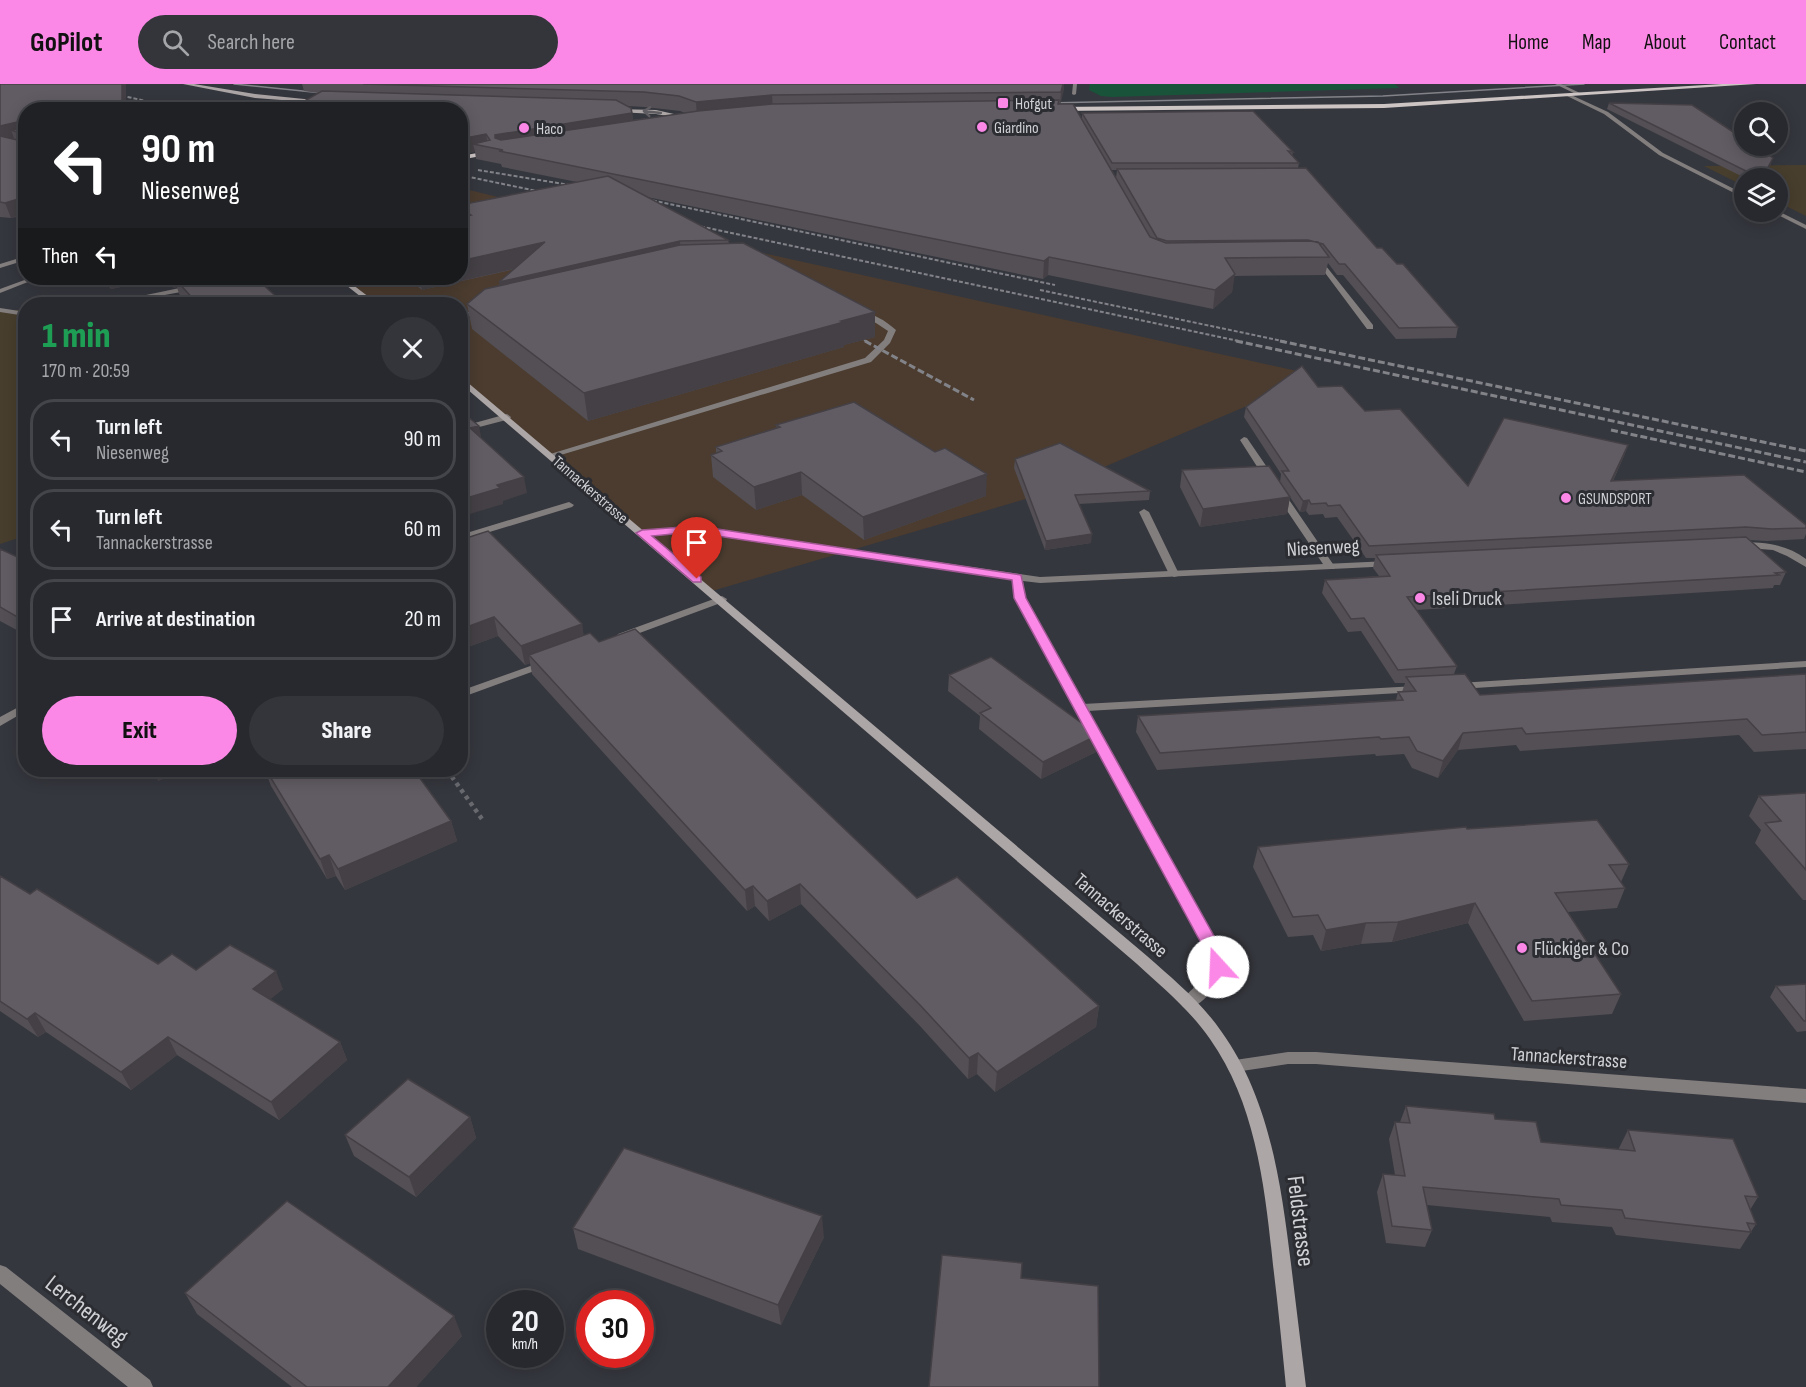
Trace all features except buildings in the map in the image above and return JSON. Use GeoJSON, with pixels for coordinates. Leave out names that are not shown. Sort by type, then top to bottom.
{"type":"FeatureCollection","features":[{"type":"Feature","properties":{"kind":"main road"},"geometry":{"type":"LineString","coordinates":[[1046,109],[1384,106],[1753,84]]}},
{"type":"Feature","properties":{"kind":"main road"},"geometry":{"type":"LineString","coordinates":[[679,124],[699,121]]}},
{"type":"Feature","properties":{"kind":"main road"},"geometry":{"type":"LineString","coordinates":[[468,157],[489,153]]}},
{"type":"Feature","properties":{"kind":"street"},"geometry":{"type":"LineString","coordinates":[[185,84],[255,96],[324,101]]}},
{"type":"Feature","properties":{"kind":"street"},"geometry":{"type":"LineString","coordinates":[[1074,94],[1075,84]]}},
{"type":"Feature","properties":{"kind":"street"},"geometry":{"type":"LineString","coordinates":[[1557,84],[1580,94]]}},
{"type":"Feature","properties":{"kind":"street"},"geometry":{"type":"LineString","coordinates":[[1569,95],[1606,113],[1661,154],[1734,191]]}},
{"type":"Feature","properties":{"kind":"street"},"geometry":{"type":"LineString","coordinates":[[1071,109],[1077,118]]}},
{"type":"Feature","properties":{"kind":"street"},"geometry":{"type":"LineString","coordinates":[[636,120],[613,111],[656,112],[699,121]]}},
{"type":"Feature","properties":{"kind":"street"},"geometry":{"type":"LineString","coordinates":[[1788,218],[1806,227]]}},
{"type":"Feature","properties":{"kind":"street"},"geometry":{"type":"LineString","coordinates":[[1306,254],[1318,257],[1370,327]]}},
{"type":"Feature","properties":{"kind":"street"},"geometry":{"type":"LineString","coordinates":[[0,266],[18,260]]}},
{"type":"Feature","properties":{"kind":"street"},"geometry":{"type":"LineString","coordinates":[[0,291],[18,284]]}},
{"type":"Feature","properties":{"kind":"street"},"geometry":{"type":"LineString","coordinates":[[349,285],[365,297]]}},
{"type":"Feature","properties":{"kind":"street"},"geometry":{"type":"LineString","coordinates":[[144,297],[201,286]]}},
{"type":"Feature","properties":{"kind":"street"},"geometry":{"type":"LineString","coordinates":[[468,314],[495,308]]}},
{"type":"Feature","properties":{"kind":"street"},"geometry":{"type":"LineString","coordinates":[[0,310],[18,313]]}},
{"type":"Feature","properties":{"kind":"street"},"geometry":{"type":"LineString","coordinates":[[551,455],[868,360],[887,341],[892,330],[879,321],[851,311]]}},
{"type":"Feature","properties":{"kind":"street","name":"Tannackerstrasse"},"geometry":{"type":"LineString","coordinates":[[468,385],[722,599],[1142,960],[1188,1003],[1215,1035],[1235,1066],[1288,1058],[1316,1058],[1806,1096]]}},
{"type":"Feature","properties":{"kind":"street"},"geometry":{"type":"LineString","coordinates":[[468,428],[507,417]]}},
{"type":"Feature","properties":{"kind":"street"},"geometry":{"type":"LineString","coordinates":[[1244,440],[1330,567]]}},
{"type":"Feature","properties":{"kind":"street"},"geometry":{"type":"LineString","coordinates":[[468,536],[569,505]]}},
{"type":"Feature","properties":{"kind":"street"},"geometry":{"type":"LineString","coordinates":[[1144,512],[1174,574]]}},
{"type":"Feature","properties":{"kind":"street","name":"Niesenweg"},"geometry":{"type":"LineString","coordinates":[[642,533],[683,530],[711,532],[1017,577],[1067,580],[1400,563]]}},
{"type":"Feature","properties":{"kind":"street"},"geometry":{"type":"LineString","coordinates":[[1729,545],[1760,545],[1778,548],[1806,564]]}},
{"type":"Feature","properties":{"kind":"street"},"geometry":{"type":"LineString","coordinates":[[1017,577],[1020,598],[1215,954],[1218,967],[1212,982],[1188,1003]]}},
{"type":"Feature","properties":{"kind":"street"},"geometry":{"type":"LineString","coordinates":[[613,639],[722,599]]}},
{"type":"Feature","properties":{"kind":"street"},"geometry":{"type":"LineString","coordinates":[[468,692],[558,659]]}},
{"type":"Feature","properties":{"kind":"street"},"geometry":{"type":"LineString","coordinates":[[1450,686],[1806,664]]}},
{"type":"Feature","properties":{"kind":"street"},"geometry":{"type":"LineString","coordinates":[[1079,708],[1426,688]]}},
{"type":"Feature","properties":{"kind":"street"},"geometry":{"type":"LineString","coordinates":[[0,722],[18,711]]}},
{"type":"Feature","properties":{"kind":"street","name":"Feldstrasse"},"geometry":{"type":"LineString","coordinates":[[1235,1066],[1261,1130],[1272,1180],[1296,1387]]}},
{"type":"Feature","properties":{"kind":"street","name":"Lerchenweg"},"geometry":{"type":"LineString","coordinates":[[0,1273],[143,1387]]}},
{"type":"Feature","properties":{"kind":"path"},"geometry":{"type":"LineString","coordinates":[[452,777],[482,819]]}},
{"type":"Feature","properties":{"kind":"shaded area"},"geometry":{"type":"Polygon","coordinates":[[[1806,165],[1806,216],[1788,207],[1788,168],[1734,168],[1734,181],[1704,166],[1806,165]]]}},
{"type":"Feature","properties":{"kind":"shaded area"},"geometry":{"type":"Polygon","coordinates":[[[468,190],[604,223],[731,246],[1297,371],[1303,382],[1036,496],[712,591],[468,384],[468,297],[365,297],[351,285],[468,285],[468,190]]]}},
{"type":"Feature","properties":{"kind":"shaded area"},"geometry":{"type":"Polygon","coordinates":[[[0,310],[18,310],[18,538],[0,544],[0,310]]]}},
{"type":"Feature","properties":{"kind":"green space"},"geometry":{"type":"Polygon","coordinates":[[[1090,84],[1395,84],[1399,88],[1112,97],[1101,96],[1089,90],[1090,84]]]}},
{"type":"Feature","properties":{"kind":"tram line"},"geometry":{"type":"LineString","coordinates":[[234,84],[332,94]]}},
{"type":"Feature","properties":{"kind":"tram line"},"geometry":{"type":"LineString","coordinates":[[1046,103],[1383,96],[1584,84]]}},
{"type":"Feature","properties":{"kind":"railway"},"geometry":{"type":"LineString","coordinates":[[110,93],[150,102]]}},
{"type":"Feature","properties":{"kind":"railway"},"geometry":{"type":"LineString","coordinates":[[478,170],[582,187]]}},
{"type":"Feature","properties":{"kind":"railway"},"geometry":{"type":"LineString","coordinates":[[468,177],[551,194]]}},
{"type":"Feature","properties":{"kind":"railway"},"geometry":{"type":"LineString","coordinates":[[641,198],[1055,285]]}},
{"type":"Feature","properties":{"kind":"railway"},"geometry":{"type":"LineString","coordinates":[[689,224],[1243,342]]}},
{"type":"Feature","properties":{"kind":"railway"},"geometry":{"type":"LineString","coordinates":[[1040,290],[1287,342]]}},
{"type":"Feature","properties":{"kind":"railway"},"geometry":{"type":"LineString","coordinates":[[864,340],[868,342]]}},
{"type":"Feature","properties":{"kind":"railway"},"geometry":{"type":"LineString","coordinates":[[865,341],[974,400]]}},
{"type":"Feature","properties":{"kind":"railway"},"geometry":{"type":"LineString","coordinates":[[1236,341],[1806,462]]}},
{"type":"Feature","properties":{"kind":"railway"},"geometry":{"type":"LineString","coordinates":[[1280,341],[1806,451]]}},
{"type":"Feature","properties":{"kind":"railway"},"geometry":{"type":"LineString","coordinates":[[1611,430],[1806,472]]}},
{"type":"Feature","properties":{"kind":"place","name":"Hofgut"},"geometry":{"type":"Point","coordinates":[1003,103]}},
{"type":"Feature","properties":{"kind":"place","name":"Giardino"},"geometry":{"type":"Point","coordinates":[982,127]}},
{"type":"Feature","properties":{"kind":"place","name":"Haco"},"geometry":{"type":"Point","coordinates":[524,128]}},
{"type":"Feature","properties":{"kind":"place","name":"GSUNDSPORT"},"geometry":{"type":"Point","coordinates":[1566,498]}},
{"type":"Feature","properties":{"kind":"place","name":"Iseli Druck"},"geometry":{"type":"Point","coordinates":[1420,598]}},
{"type":"Feature","properties":{"kind":"place","name":"Flückiger & Co"},"geometry":{"type":"Point","coordinates":[1522,948]}},
{"type":"Feature","properties":{"kind":"route"},"geometry":{"type":"LineString","coordinates":[[697,579],[642,533],[698,530],[1017,577],[1020,598],[1215,954],[1218,967]]}}]}
